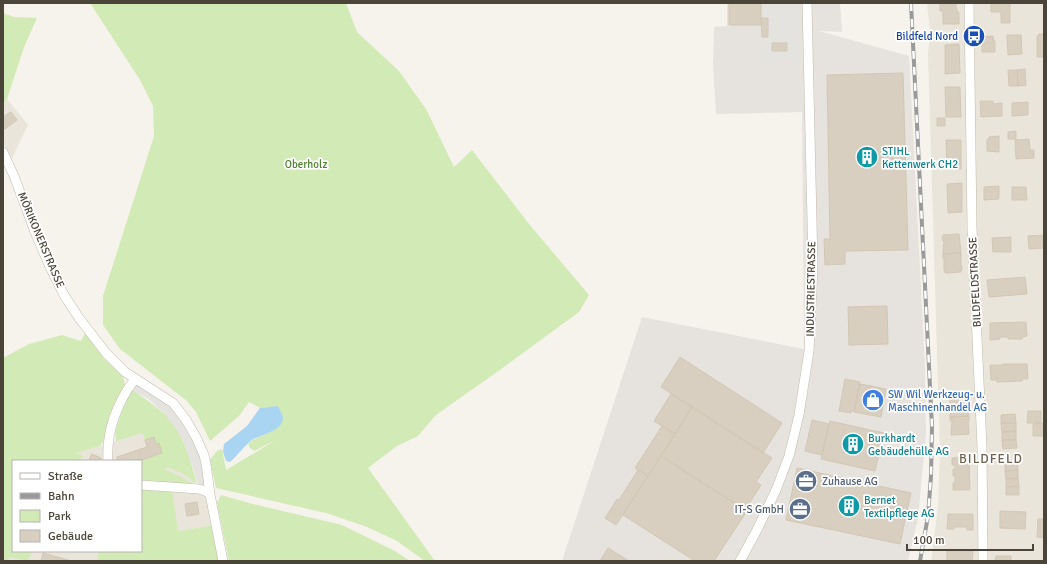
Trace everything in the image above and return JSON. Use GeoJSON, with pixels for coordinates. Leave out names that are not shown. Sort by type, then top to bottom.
{"type":"FeatureCollection","features":[{"type":"Feature","properties":{"kind":"street","name":"INDUSTRIESTRASSE"},"geometry":{"type":"LineString","coordinates":[[740,561],[776,490],[789,456],[799,415],[809,351],[813,265],[807,3]]}},
{"type":"Feature","properties":{"kind":"street","name":"BILDFELDSTRASSE"},"geometry":{"type":"LineString","coordinates":[[969,3],[972,228],[982,447],[983,561]]}},
{"type":"Feature","properties":{"kind":"street","name":"MÖRIKONERSTRASSE"},"geometry":{"type":"LineString","coordinates":[[3,152],[50,267],[64,295],[79,318],[97,343],[125,372],[173,403],[186,420],[196,437],[204,455],[206,464],[210,494],[223,561]]}},
{"type":"Feature","properties":{"kind":"street"},"geometry":{"type":"LineString","coordinates":[[108,460],[111,430],[118,407],[128,388],[135,379]]}},
{"type":"Feature","properties":{"kind":"street"},"geometry":{"type":"LineString","coordinates":[[142,485],[199,489],[210,494]]}},
{"type":"Feature","properties":{"kind":"shaded area"},"geometry":{"type":"Polygon","coordinates":[[[727,3],[840,3],[842,32],[819,31],[909,56],[925,367],[926,433],[918,519],[908,561],[562,561],[642,317],[804,349],[802,112],[716,114],[713,65],[714,27],[727,26],[727,3]]]}},
{"type":"Feature","properties":{"kind":"shaded area"},"geometry":{"type":"Polygon","coordinates":[[[762,3],[800,3],[800,65],[762,66],[762,37],[768,37],[768,18],[761,18],[762,3]]]}},
{"type":"Feature","properties":{"kind":"shaded area"},"geometry":{"type":"Polygon","coordinates":[[[927,3],[1044,3],[1044,561],[931,561],[938,506],[940,453],[928,54],[930,33],[927,3]]]}},
{"type":"Feature","properties":{"kind":"shaded area"},"geometry":{"type":"Polygon","coordinates":[[[7,99],[28,125],[12,158],[3,143],[3,105],[7,99]]]}},
{"type":"Feature","properties":{"kind":"shaded area"},"geometry":{"type":"Polygon","coordinates":[[[135,379],[173,403],[196,437],[210,494],[199,489],[183,440],[174,426],[163,412],[147,398],[128,388],[135,379]]]}},
{"type":"Feature","properties":{"kind":"shaded area"},"geometry":{"type":"Polygon","coordinates":[[[163,425],[193,482],[208,500],[214,525],[178,531],[142,490],[142,460],[69,460],[75,453],[163,425]]]}},
{"type":"Feature","properties":{"kind":"shaded area"},"geometry":{"type":"Polygon","coordinates":[[[12,552],[103,552],[101,561],[3,561],[12,552]]]}},
{"type":"Feature","properties":{"kind":"green space","name":"Oberholz"},"geometry":{"type":"Polygon","coordinates":[[[90,3],[346,3],[357,32],[399,71],[426,109],[454,167],[472,150],[529,224],[589,295],[579,312],[436,415],[418,436],[397,446],[368,468],[435,561],[426,561],[422,559],[397,541],[367,527],[326,513],[216,488],[210,460],[217,451],[222,449],[226,470],[276,440],[254,451],[248,444],[274,430],[278,406],[260,408],[249,402],[239,416],[210,441],[196,412],[187,401],[120,349],[103,325],[103,296],[154,136],[153,106],[140,80],[90,3]]]}},
{"type":"Feature","properties":{"kind":"green space"},"geometry":{"type":"Polygon","coordinates":[[[3,13],[14,17],[37,18],[24,47],[7,99],[3,105],[3,13]]]}},
{"type":"Feature","properties":{"kind":"green space"},"geometry":{"type":"Polygon","coordinates":[[[85,333],[105,360],[123,376],[125,385],[107,437],[100,446],[76,453],[84,456],[78,460],[12,460],[12,552],[32,552],[28,561],[9,557],[8,561],[3,561],[3,358],[29,344],[62,335],[81,341],[85,333]]]}},
{"type":"Feature","properties":{"kind":"green space"},"geometry":{"type":"Polygon","coordinates":[[[133,390],[166,415],[172,422],[186,447],[197,483],[193,482],[191,479],[178,471],[167,467],[165,470],[196,486],[142,483],[142,460],[162,453],[159,444],[156,444],[154,437],[145,440],[143,434],[141,433],[116,441],[115,431],[127,397],[133,390]]]}},
{"type":"Feature","properties":{"kind":"green space"},"geometry":{"type":"Polygon","coordinates":[[[142,489],[172,490],[178,531],[214,525],[220,561],[97,561],[99,552],[142,552],[142,489]]]}},
{"type":"Feature","properties":{"kind":"green space"},"geometry":{"type":"Polygon","coordinates":[[[221,495],[342,525],[395,551],[410,561],[229,561],[217,503],[221,495]]]}},
{"type":"Feature","properties":{"kind":"water"},"geometry":{"type":"Polygon","coordinates":[[[278,406],[283,419],[278,428],[252,440],[230,462],[226,461],[223,452],[224,444],[247,426],[260,408],[278,406]]]}},
{"type":"Feature","properties":{"kind":"building"},"geometry":{"type":"Polygon","coordinates":[[[729,3],[761,3],[761,25],[729,25],[729,3]]]}},
{"type":"Feature","properties":{"kind":"building"},"geometry":{"type":"Polygon","coordinates":[[[940,3],[956,3],[957,12],[959,12],[959,24],[943,24],[943,11],[940,11],[940,3]]]}},
{"type":"Feature","properties":{"kind":"building"},"geometry":{"type":"Polygon","coordinates":[[[991,3],[1010,3],[1010,23],[1001,23],[1001,12],[991,12],[991,3]]]}},
{"type":"Feature","properties":{"kind":"building"},"geometry":{"type":"Polygon","coordinates":[[[761,18],[768,18],[768,37],[762,37],[761,18]]]}},
{"type":"Feature","properties":{"kind":"building"},"geometry":{"type":"Polygon","coordinates":[[[1039,34],[1044,34],[1044,57],[1037,57],[1037,37],[1039,34]]]}},
{"type":"Feature","properties":{"kind":"building"},"geometry":{"type":"Polygon","coordinates":[[[1007,35],[1021,35],[1022,54],[1008,55],[1007,35]]]}},
{"type":"Feature","properties":{"kind":"building"},"geometry":{"type":"Polygon","coordinates":[[[993,36],[995,41],[995,52],[982,52],[982,37],[993,36]]]}},
{"type":"Feature","properties":{"kind":"building"},"geometry":{"type":"Polygon","coordinates":[[[772,43],[787,43],[787,51],[772,51],[772,43]]]}},
{"type":"Feature","properties":{"kind":"building"},"geometry":{"type":"Polygon","coordinates":[[[959,44],[960,73],[945,74],[945,45],[959,44]]]}},
{"type":"Feature","properties":{"kind":"building"},"geometry":{"type":"Polygon","coordinates":[[[1025,69],[1026,85],[1018,86],[1017,70],[1025,69]]]}},
{"type":"Feature","properties":{"kind":"building"},"geometry":{"type":"Polygon","coordinates":[[[1008,70],[1017,70],[1018,86],[1009,86],[1008,70]]]}},
{"type":"Feature","properties":{"kind":"building","name":"STIHL Kettenwerk CH2"},"geometry":{"type":"Polygon","coordinates":[[[903,73],[908,250],[845,251],[845,264],[825,265],[824,239],[830,239],[827,75],[903,73]]]}},
{"type":"Feature","properties":{"kind":"building"},"geometry":{"type":"Polygon","coordinates":[[[945,87],[960,87],[961,117],[946,117],[945,87]]]}},
{"type":"Feature","properties":{"kind":"building"},"geometry":{"type":"Polygon","coordinates":[[[980,101],[993,101],[993,104],[1002,103],[1002,116],[981,117],[980,101]]]}},
{"type":"Feature","properties":{"kind":"building"},"geometry":{"type":"Polygon","coordinates":[[[1028,102],[1028,115],[1012,116],[1012,103],[1028,102]]]}},
{"type":"Feature","properties":{"kind":"building"},"geometry":{"type":"Polygon","coordinates":[[[11,112],[17,120],[5,129],[3,126],[3,117],[11,112]]]}},
{"type":"Feature","properties":{"kind":"building"},"geometry":{"type":"Polygon","coordinates":[[[937,118],[945,118],[945,126],[937,126],[937,118]]]}},
{"type":"Feature","properties":{"kind":"building"},"geometry":{"type":"Polygon","coordinates":[[[1016,131],[1016,139],[1008,139],[1008,132],[1016,131]]]}},
{"type":"Feature","properties":{"kind":"building"},"geometry":{"type":"Polygon","coordinates":[[[999,136],[999,152],[987,151],[987,139],[989,139],[989,137],[999,136]]]}},
{"type":"Feature","properties":{"kind":"building"},"geometry":{"type":"Polygon","coordinates":[[[1029,139],[1030,150],[1034,150],[1034,158],[1016,159],[1015,140],[1029,139]]]}},
{"type":"Feature","properties":{"kind":"building"},"geometry":{"type":"Polygon","coordinates":[[[946,140],[961,140],[961,169],[947,169],[946,140]]]}},
{"type":"Feature","properties":{"kind":"building"},"geometry":{"type":"Polygon","coordinates":[[[962,183],[962,212],[948,213],[947,184],[962,183]]]}},
{"type":"Feature","properties":{"kind":"building"},"geometry":{"type":"Polygon","coordinates":[[[999,186],[999,199],[984,200],[984,187],[999,186]]]}},
{"type":"Feature","properties":{"kind":"building"},"geometry":{"type":"Polygon","coordinates":[[[1012,187],[1026,187],[1027,200],[1012,200],[1012,187]]]}},
{"type":"Feature","properties":{"kind":"building"},"geometry":{"type":"Polygon","coordinates":[[[959,234],[961,253],[943,254],[943,235],[959,234]]]}},
{"type":"Feature","properties":{"kind":"building"},"geometry":{"type":"Polygon","coordinates":[[[1044,235],[1044,248],[1029,249],[1028,236],[1044,235]]]}},
{"type":"Feature","properties":{"kind":"building"},"geometry":{"type":"Polygon","coordinates":[[[1011,237],[1011,252],[993,252],[992,238],[1011,237]]]}},
{"type":"Feature","properties":{"kind":"building"},"geometry":{"type":"Polygon","coordinates":[[[961,253],[961,272],[945,273],[943,254],[961,253]]]}},
{"type":"Feature","properties":{"kind":"building"},"geometry":{"type":"Polygon","coordinates":[[[1025,277],[1027,294],[989,297],[987,280],[1025,277]]]}},
{"type":"Feature","properties":{"kind":"building"},"geometry":{"type":"Polygon","coordinates":[[[887,306],[888,344],[849,345],[848,307],[887,306]]]}},
{"type":"Feature","properties":{"kind":"building"},"geometry":{"type":"Polygon","coordinates":[[[1026,322],[1027,336],[1022,337],[1022,339],[1008,339],[1008,337],[1000,337],[1000,339],[990,340],[990,323],[1026,322]]]}},
{"type":"Feature","properties":{"kind":"building"},"geometry":{"type":"Polygon","coordinates":[[[680,357],[782,423],[763,453],[661,387],[680,357]]]}},
{"type":"Feature","properties":{"kind":"building"},"geometry":{"type":"Polygon","coordinates":[[[1027,364],[1028,379],[1022,379],[1022,381],[997,382],[997,380],[991,380],[990,365],[1027,364]]]}},
{"type":"Feature","properties":{"kind":"building"},"geometry":{"type":"Polygon","coordinates":[[[845,379],[860,382],[854,411],[851,411],[851,413],[839,411],[845,379]]]}},
{"type":"Feature","properties":{"kind":"building"},"geometry":{"type":"Polygon","coordinates":[[[860,384],[886,389],[881,417],[854,412],[860,384]]]}},
{"type":"Feature","properties":{"kind":"building"},"geometry":{"type":"Polygon","coordinates":[[[671,394],[692,407],[675,434],[654,421],[671,394]]]}},
{"type":"Feature","properties":{"kind":"building"},"geometry":{"type":"Polygon","coordinates":[[[967,397],[967,411],[969,416],[950,417],[950,399],[967,397]]]}},
{"type":"Feature","properties":{"kind":"building"},"geometry":{"type":"Polygon","coordinates":[[[692,407],[772,458],[756,482],[761,485],[745,510],[661,456],[692,407]]]}},
{"type":"Feature","properties":{"kind":"building"},"geometry":{"type":"Polygon","coordinates":[[[1028,411],[1041,411],[1041,423],[1027,423],[1028,411]]]}},
{"type":"Feature","properties":{"kind":"building"},"geometry":{"type":"Polygon","coordinates":[[[1015,414],[1016,423],[1001,423],[1001,415],[1015,414]]]}},
{"type":"Feature","properties":{"kind":"building"},"geometry":{"type":"Polygon","coordinates":[[[969,416],[969,434],[951,435],[952,421],[950,421],[950,417],[969,416]]]}},
{"type":"Feature","properties":{"kind":"building"},"geometry":{"type":"Polygon","coordinates":[[[812,420],[829,424],[822,455],[805,451],[812,420]]]}},
{"type":"Feature","properties":{"kind":"building","name":"Burkhardt Gebäudehülle AG"},"geometry":{"type":"Polygon","coordinates":[[[830,421],[884,433],[875,471],[821,459],[830,421]]]}},
{"type":"Feature","properties":{"kind":"building"},"geometry":{"type":"Polygon","coordinates":[[[1001,423],[1016,423],[1016,431],[1002,432],[1001,423]]]}},
{"type":"Feature","properties":{"kind":"building"},"geometry":{"type":"Polygon","coordinates":[[[1044,423],[1044,436],[1033,436],[1033,424],[1044,423]]]}},
{"type":"Feature","properties":{"kind":"building"},"geometry":{"type":"Polygon","coordinates":[[[662,426],[675,434],[648,476],[635,468],[662,426]]]}},
{"type":"Feature","properties":{"kind":"building"},"geometry":{"type":"Polygon","coordinates":[[[1016,431],[1016,440],[1002,440],[1002,432],[1016,431]]]}},
{"type":"Feature","properties":{"kind":"building"},"geometry":{"type":"Polygon","coordinates":[[[154,437],[156,444],[159,443],[162,453],[142,460],[118,460],[117,457],[147,447],[145,440],[154,437]]]}},
{"type":"Feature","properties":{"kind":"building"},"geometry":{"type":"Polygon","coordinates":[[[1002,440],[1016,440],[1017,448],[1003,449],[1002,440]]]}},
{"type":"Feature","properties":{"kind":"building"},"geometry":{"type":"Polygon","coordinates":[[[92,454],[101,458],[100,460],[89,459],[92,454]]]}},
{"type":"Feature","properties":{"kind":"building"},"geometry":{"type":"Polygon","coordinates":[[[661,456],[747,511],[714,561],[695,561],[623,515],[661,456]]]}},
{"type":"Feature","properties":{"kind":"building"},"geometry":{"type":"Polygon","coordinates":[[[969,457],[970,490],[953,490],[955,476],[953,476],[953,469],[955,469],[955,465],[952,465],[952,458],[969,457]]]}},
{"type":"Feature","properties":{"kind":"building"},"geometry":{"type":"Polygon","coordinates":[[[1017,462],[1018,470],[1005,471],[1005,463],[1017,462]]]}},
{"type":"Feature","properties":{"kind":"building","name":"Bernet Textilpflege AG"},"geometry":{"type":"Polygon","coordinates":[[[797,468],[911,493],[900,544],[786,520],[797,468]]]}},
{"type":"Feature","properties":{"kind":"building"},"geometry":{"type":"Polygon","coordinates":[[[638,470],[648,476],[616,525],[605,518],[617,499],[619,500],[638,470]]]}},
{"type":"Feature","properties":{"kind":"building"},"geometry":{"type":"Polygon","coordinates":[[[1018,470],[1018,478],[1006,479],[1005,471],[1018,470]]]}},
{"type":"Feature","properties":{"kind":"building"},"geometry":{"type":"Polygon","coordinates":[[[1018,478],[1019,486],[1006,487],[1006,479],[1018,478]]]}},
{"type":"Feature","properties":{"kind":"building"},"geometry":{"type":"Polygon","coordinates":[[[1019,486],[1019,495],[1006,495],[1006,487],[1019,486]]]}},
{"type":"Feature","properties":{"kind":"building"},"geometry":{"type":"Polygon","coordinates":[[[197,502],[199,514],[187,516],[185,504],[197,502]]]}},
{"type":"Feature","properties":{"kind":"building"},"geometry":{"type":"Polygon","coordinates":[[[1000,511],[1026,512],[1025,529],[1000,528],[1000,511]]]}},
{"type":"Feature","properties":{"kind":"building"},"geometry":{"type":"Polygon","coordinates":[[[948,514],[973,514],[973,530],[967,530],[967,527],[954,527],[954,529],[947,529],[948,514]]]}},
{"type":"Feature","properties":{"kind":"building"},"geometry":{"type":"Polygon","coordinates":[[[1038,519],[1044,519],[1044,538],[1037,537],[1038,519]]]}},
{"type":"Feature","properties":{"kind":"building"},"geometry":{"type":"Polygon","coordinates":[[[608,548],[629,561],[600,561],[608,548]]]}},
{"type":"Feature","properties":{"kind":"building"},"geometry":{"type":"Polygon","coordinates":[[[947,551],[973,551],[972,561],[947,561],[947,551]]]}},
{"type":"Feature","properties":{"kind":"building"},"geometry":{"type":"Polygon","coordinates":[[[43,553],[72,561],[41,561],[43,553]]]}},
{"type":"Feature","properties":{"kind":"building"},"geometry":{"type":"Polygon","coordinates":[[[996,556],[1011,556],[1011,561],[995,561],[996,556]]]}},
{"type":"Feature","properties":{"kind":"railway"},"geometry":{"type":"LineString","coordinates":[[911,3],[932,427],[931,476],[928,516],[920,561]]}},
{"type":"Feature","properties":{"kind":"place","name":"Bildfeld Nord"},"geometry":{"type":"Point","coordinates":[974,36]}},
{"type":"Feature","properties":{"kind":"place","name":"STIHL Kettenwerk CH2"},"geometry":{"type":"Point","coordinates":[867,157]}},
{"type":"Feature","properties":{"kind":"place","name":"SW Wil Werkzeug- u. Maschinenhandel AG"},"geometry":{"type":"Point","coordinates":[873,400]}},
{"type":"Feature","properties":{"kind":"place","name":"Burkhardt Gebäudehülle AG"},"geometry":{"type":"Point","coordinates":[853,444]}},
{"type":"Feature","properties":{"kind":"place","name":"Zuhause AG"},"geometry":{"type":"Point","coordinates":[806,481]}},
{"type":"Feature","properties":{"kind":"place","name":"Bernet Textilpflege AG"},"geometry":{"type":"Point","coordinates":[849,506]}},
{"type":"Feature","properties":{"kind":"place","name":"IT-S GmbH"},"geometry":{"type":"Point","coordinates":[800,509]}},
{"type":"Feature","properties":{"kind":"district","name":"BILDFELD"},"geometry":{"type":"Point","coordinates":[991,459]}}]}
